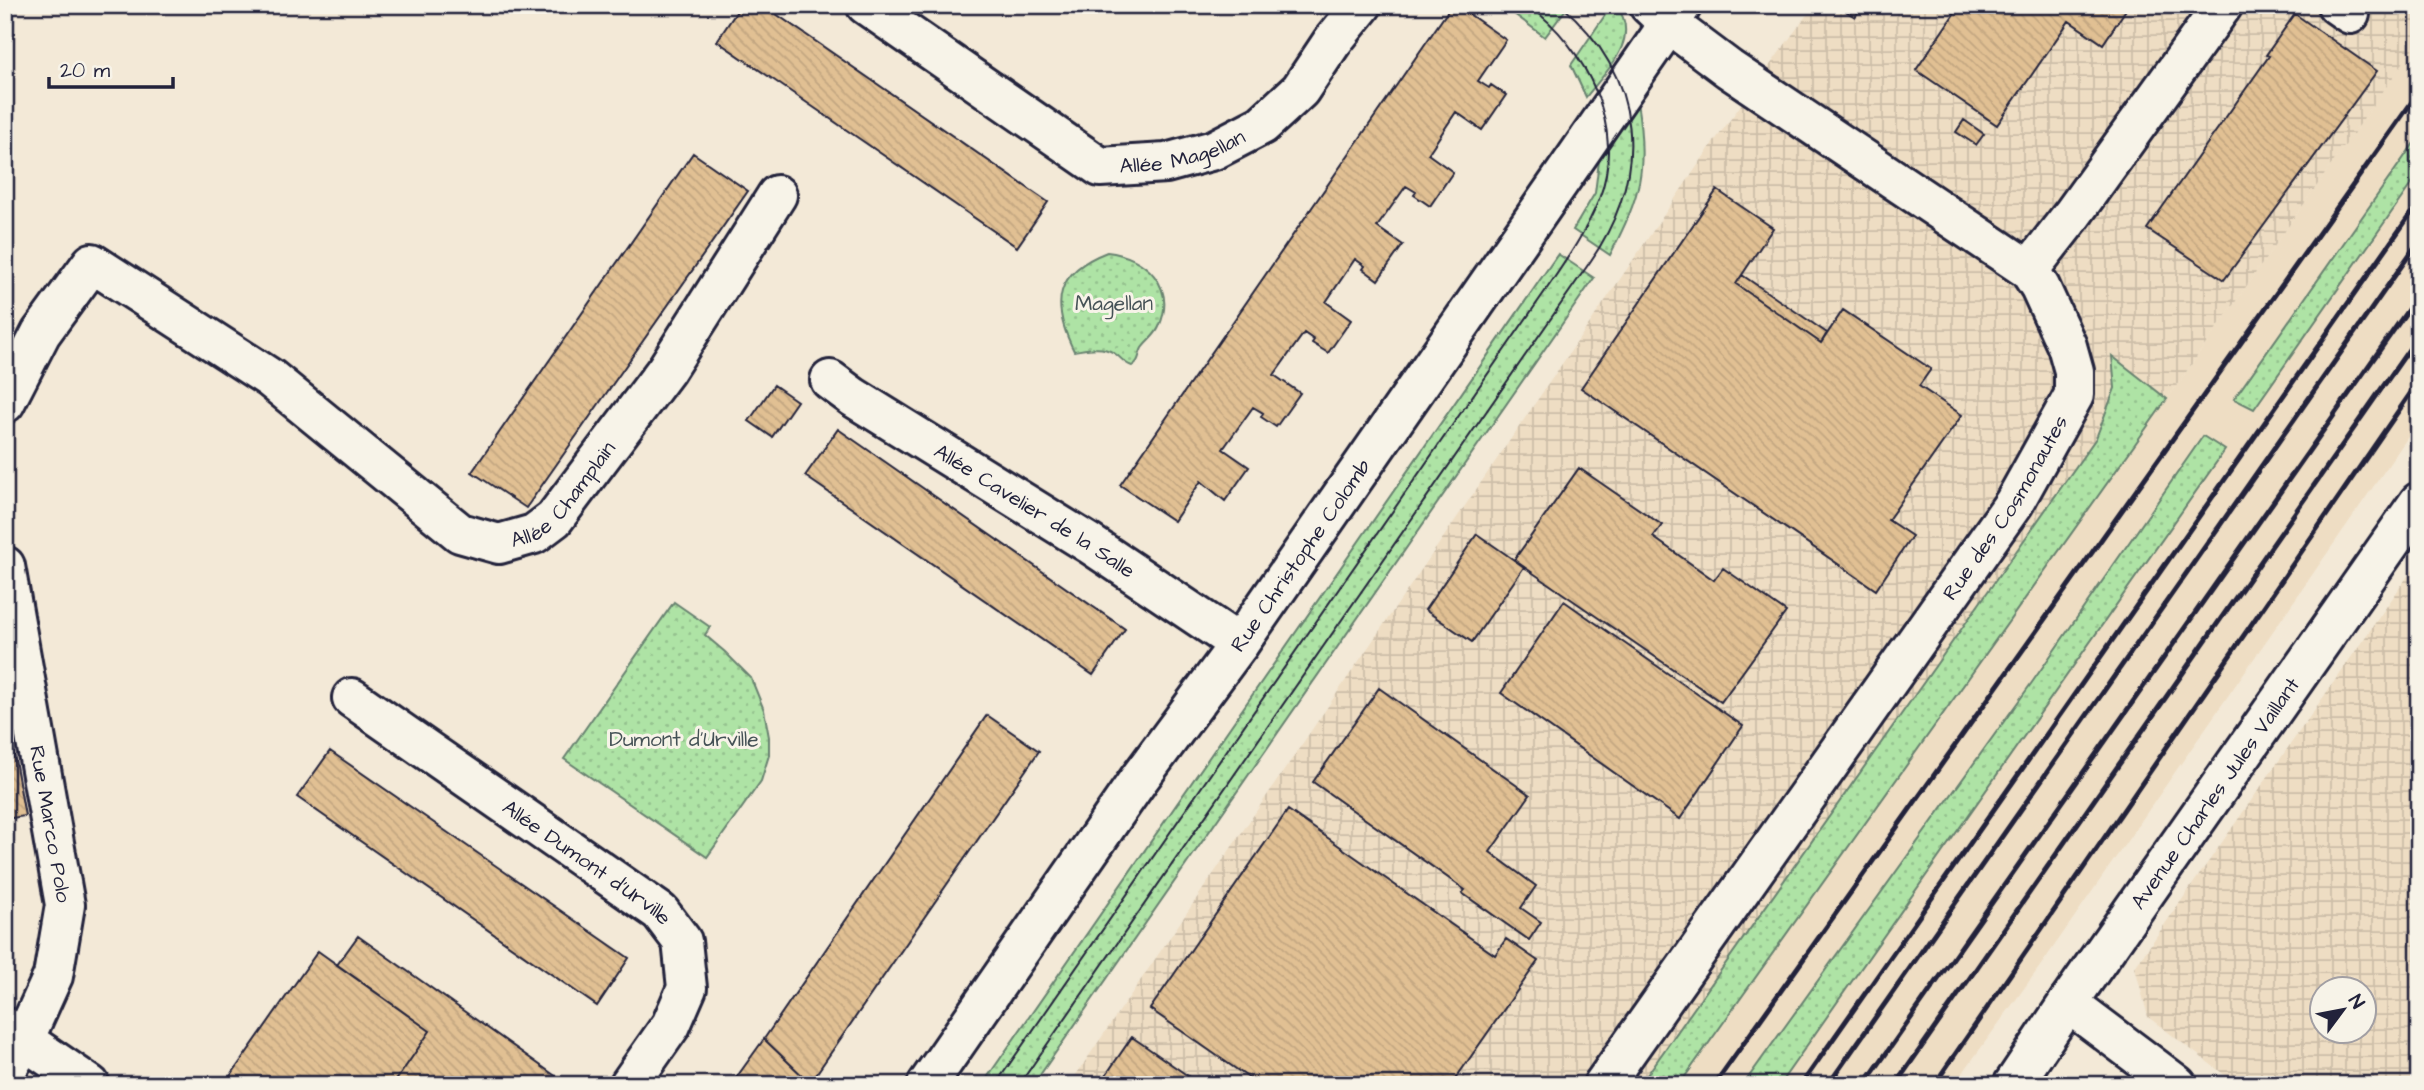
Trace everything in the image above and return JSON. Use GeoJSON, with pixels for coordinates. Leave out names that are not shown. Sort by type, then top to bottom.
{"type":"FeatureCollection","features":[{"type":"Feature","properties":{"kind":"street","name":"Allée Magellan"},"geometry":{"type":"LineString","coordinates":[[866,5],[1100,167],[1166,163],[1214,150],[1262,125],[1300,90],[1332,42],[1362,5]]}},
{"type":"Feature","properties":{"kind":"street"},"geometry":{"type":"LineString","coordinates":[[2029,270],[2072,215],[2223,5]]}},
{"type":"Feature","properties":{"kind":"street","name":"Rue des Cosmonautes"},"geometry":{"type":"LineString","coordinates":[[1603,1085],[2014,503],[2074,394],[2074,371],[2067,346],[2029,270],[1729,69],[1666,11]]}},
{"type":"Feature","properties":{"kind":"street","name":"Rue Christophe Colomb"},"geometry":{"type":"LineString","coordinates":[[927,1085],[1139,779],[1239,644],[1666,11]]}},
{"type":"Feature","properties":{"kind":"street","name":"Allée Champlain"},"geometry":{"type":"LineString","coordinates":[[5,403],[41,333],[92,263],[270,378],[460,533],[499,544],[534,534],[554,519],[666,370],[777,195]]}},
{"type":"Feature","properties":{"kind":"street","name":"Allée Cavelier de la Salle"},"geometry":{"type":"LineString","coordinates":[[830,380],[853,397],[1090,544],[1239,644]]}},
{"type":"Feature","properties":{"kind":"street","name":"Avenue Charles Jules Vaillant"},"geometry":{"type":"LineString","coordinates":[[2013,1085],[2419,502]]}},
{"type":"Feature","properties":{"kind":"street","name":"Rue Marco Polo"},"geometry":{"type":"LineString","coordinates":[[5,566],[65,905],[53,976],[15,1033],[5,1073]]}},
{"type":"Feature","properties":{"kind":"street","name":"Allée Dumont d'Urville"},"geometry":{"type":"LineString","coordinates":[[352,698],[660,912],[682,941],[687,988],[671,1025],[629,1085]]}},
{"type":"Feature","properties":{"kind":"street"},"geometry":{"type":"LineString","coordinates":[[2068,1003],[2178,1085]]}},
{"type":"Feature","properties":{"kind":"street"},"geometry":{"type":"LineString","coordinates":[[15,1033],[90,1085]]}},
{"type":"Feature","properties":{"kind":"shaded area"},"geometry":{"type":"Polygon","coordinates":[[[1814,5],[2419,5],[2419,40],[2149,425],[1679,1085],[1069,1085],[1711,146],[1814,5]]]}},
{"type":"Feature","properties":{"kind":"shaded area"},"geometry":{"type":"Polygon","coordinates":[[[2419,39],[2419,421],[2041,965],[1954,1085],[1679,1085],[2149,425],[2419,39]]]}},
{"type":"Feature","properties":{"kind":"shaded area"},"geometry":{"type":"Polygon","coordinates":[[[2419,560],[2419,1085],[2238,1085],[2148,1017],[2135,967],[2419,560]]]}},
{"type":"Feature","properties":{"kind":"green space"},"geometry":{"type":"Polygon","coordinates":[[[1502,5],[1569,5],[1545,37],[1502,5]]]}},
{"type":"Feature","properties":{"kind":"green space"},"geometry":{"type":"Polygon","coordinates":[[[1612,5],[1616,5],[1623,18],[1623,42],[1612,65],[1586,97],[1571,65],[1612,5]]]}},
{"type":"Feature","properties":{"kind":"green space"},"geometry":{"type":"Polygon","coordinates":[[[1637,102],[1642,146],[1639,181],[1629,215],[1610,255],[1573,230],[1595,193],[1600,153],[1637,102]]]}},
{"type":"Feature","properties":{"kind":"green space"},"geometry":{"type":"Polygon","coordinates":[[[2419,136],[2419,173],[2254,409],[2234,399],[2419,136]]]}},
{"type":"Feature","properties":{"kind":"green space","name":"Magellan"},"geometry":{"type":"Polygon","coordinates":[[[1107,252],[1134,260],[1145,267],[1160,286],[1164,299],[1159,327],[1132,366],[1104,349],[1074,351],[1062,318],[1060,304],[1067,279],[1090,260],[1107,252]]]}},
{"type":"Feature","properties":{"kind":"green space"},"geometry":{"type":"Polygon","coordinates":[[[1558,254],[1594,278],[1033,1085],[982,1085],[1558,254]]]}},
{"type":"Feature","properties":{"kind":"green space"},"geometry":{"type":"Polygon","coordinates":[[[2112,356],[2167,399],[1679,1085],[1640,1085],[2096,438],[2115,388],[2112,356]]]}},
{"type":"Feature","properties":{"kind":"green space"},"geometry":{"type":"Polygon","coordinates":[[[2203,436],[2225,450],[1779,1085],[1743,1085],[2033,681],[2203,436]]]}},
{"type":"Feature","properties":{"kind":"green space","name":"Dumont d'Urville"},"geometry":{"type":"Polygon","coordinates":[[[674,602],[710,627],[705,635],[751,678],[764,710],[769,737],[769,755],[761,781],[707,857],[564,759],[674,602]]]}},
{"type":"Feature","properties":{"kind":"building"},"geometry":{"type":"Polygon","coordinates":[[[741,5],[763,5],[1048,202],[1017,247],[717,41],[741,5]]]}},
{"type":"Feature","properties":{"kind":"building"},"geometry":{"type":"Polygon","coordinates":[[[1452,5],[1456,5],[1506,40],[1478,81],[1489,88],[1491,85],[1506,95],[1482,130],[1456,112],[1428,154],[1453,172],[1430,206],[1406,186],[1377,227],[1403,245],[1378,280],[1355,259],[1326,302],[1351,320],[1328,353],[1312,343],[1314,340],[1304,333],[1274,375],[1300,393],[1276,427],[1261,417],[1263,413],[1253,407],[1223,449],[1249,467],[1225,501],[1201,481],[1174,521],[1120,485],[1452,5]]]}},
{"type":"Feature","properties":{"kind":"building"},"geometry":{"type":"Polygon","coordinates":[[[1836,5],[1863,5],[1855,17],[1836,5]]]}},
{"type":"Feature","properties":{"kind":"building"},"geometry":{"type":"Polygon","coordinates":[[[1960,5],[2129,5],[2103,44],[2069,21],[1997,125],[1916,70],[1960,5]]]}},
{"type":"Feature","properties":{"kind":"building"},"geometry":{"type":"Polygon","coordinates":[[[2295,14],[2377,71],[2224,280],[2147,229],[2269,56],[2266,55],[2295,14]]]}},
{"type":"Feature","properties":{"kind":"building"},"geometry":{"type":"Polygon","coordinates":[[[1964,120],[1984,134],[1976,145],[1956,132],[1964,120]]]}},
{"type":"Feature","properties":{"kind":"building"},"geometry":{"type":"Polygon","coordinates":[[[693,153],[748,191],[526,508],[472,472],[693,153]]]}},
{"type":"Feature","properties":{"kind":"building"},"geometry":{"type":"Polygon","coordinates":[[[1717,190],[1773,228],[1736,284],[1821,343],[1843,310],[1931,369],[1919,386],[1962,415],[1888,520],[1912,536],[1876,590],[1581,388],[1717,190]]]}},
{"type":"Feature","properties":{"kind":"building"},"geometry":{"type":"Polygon","coordinates":[[[1742,275],[1827,333],[1821,343],[1736,284],[1742,275]]]}},
{"type":"Feature","properties":{"kind":"building"},"geometry":{"type":"Polygon","coordinates":[[[774,385],[797,401],[772,437],[749,421],[774,385]]]}},
{"type":"Feature","properties":{"kind":"building"},"geometry":{"type":"Polygon","coordinates":[[[838,429],[1125,629],[1093,675],[805,476],[838,429]]]}},
{"type":"Feature","properties":{"kind":"building"},"geometry":{"type":"Polygon","coordinates":[[[1579,468],[1662,525],[1653,537],[1714,580],[1723,568],[1786,612],[1721,702],[1514,560],[1579,468]]]}},
{"type":"Feature","properties":{"kind":"building"},"geometry":{"type":"Polygon","coordinates":[[[1477,534],[1524,567],[1472,642],[1425,610],[1477,534]]]}},
{"type":"Feature","properties":{"kind":"building"},"geometry":{"type":"Polygon","coordinates":[[[1564,601],[1743,726],[1680,819],[1501,693],[1564,601]]]}},
{"type":"Feature","properties":{"kind":"building"},"geometry":{"type":"Polygon","coordinates":[[[1379,688],[1530,795],[1490,852],[1536,886],[1521,908],[1541,922],[1529,940],[1462,893],[1465,890],[1313,782],[1379,688]]]}},
{"type":"Feature","properties":{"kind":"building"},"geometry":{"type":"Polygon","coordinates":[[[5,704],[25,816],[5,819],[5,704]]]}},
{"type":"Feature","properties":{"kind":"building"},"geometry":{"type":"Polygon","coordinates":[[[987,715],[1039,751],[810,1083],[764,1039],[987,715]]]}},
{"type":"Feature","properties":{"kind":"building"},"geometry":{"type":"Polygon","coordinates":[[[330,751],[629,958],[597,1006],[297,797],[330,751]]]}},
{"type":"Feature","properties":{"kind":"building"},"geometry":{"type":"Polygon","coordinates":[[[1288,810],[1495,955],[1506,939],[1538,961],[1451,1085],[1259,1085],[1150,1009],[1288,810]]]}},
{"type":"Feature","properties":{"kind":"building"},"geometry":{"type":"Polygon","coordinates":[[[358,936],[568,1085],[393,1085],[430,1031],[337,965],[358,936]]]}},
{"type":"Feature","properties":{"kind":"building"},"geometry":{"type":"Polygon","coordinates":[[[318,951],[430,1031],[393,1085],[224,1085],[318,951]]]}},
{"type":"Feature","properties":{"kind":"building"},"geometry":{"type":"Polygon","coordinates":[[[1132,1037],[1201,1085],[1099,1085],[1132,1037]]]}},
{"type":"Feature","properties":{"kind":"building"},"geometry":{"type":"Polygon","coordinates":[[[764,1039],[810,1083],[809,1085],[731,1085],[764,1039]]]}},
{"type":"Feature","properties":{"kind":"tram line"},"geometry":{"type":"LineString","coordinates":[[995,1085],[1548,287],[1589,222],[1606,172],[1608,145],[1604,117],[1596,91],[1568,43],[1549,22],[1528,5]]}},
{"type":"Feature","properties":{"kind":"tram line"},"geometry":{"type":"LineString","coordinates":[[1019,1085],[1590,262],[1610,228],[1623,194],[1630,161],[1630,127],[1623,94],[1609,63],[1589,33],[1561,5]]}},
{"type":"Feature","properties":{"kind":"railway"},"geometry":{"type":"LineString","coordinates":[[1714,1085],[2419,92]]}},
{"type":"Feature","properties":{"kind":"railway"},"geometry":{"type":"LineString","coordinates":[[1801,1085],[2419,202]]}},
{"type":"Feature","properties":{"kind":"railway"},"geometry":{"type":"LineString","coordinates":[[1828,1085],[2419,241]]}},
{"type":"Feature","properties":{"kind":"railway"},"geometry":{"type":"LineString","coordinates":[[1864,1085],[2419,294]]}},
{"type":"Feature","properties":{"kind":"railway"},"geometry":{"type":"LineString","coordinates":[[1895,1085],[2419,335]]}},
{"type":"Feature","properties":{"kind":"railway"},"geometry":{"type":"LineString","coordinates":[[1934,1085],[2419,381]]}}]}
